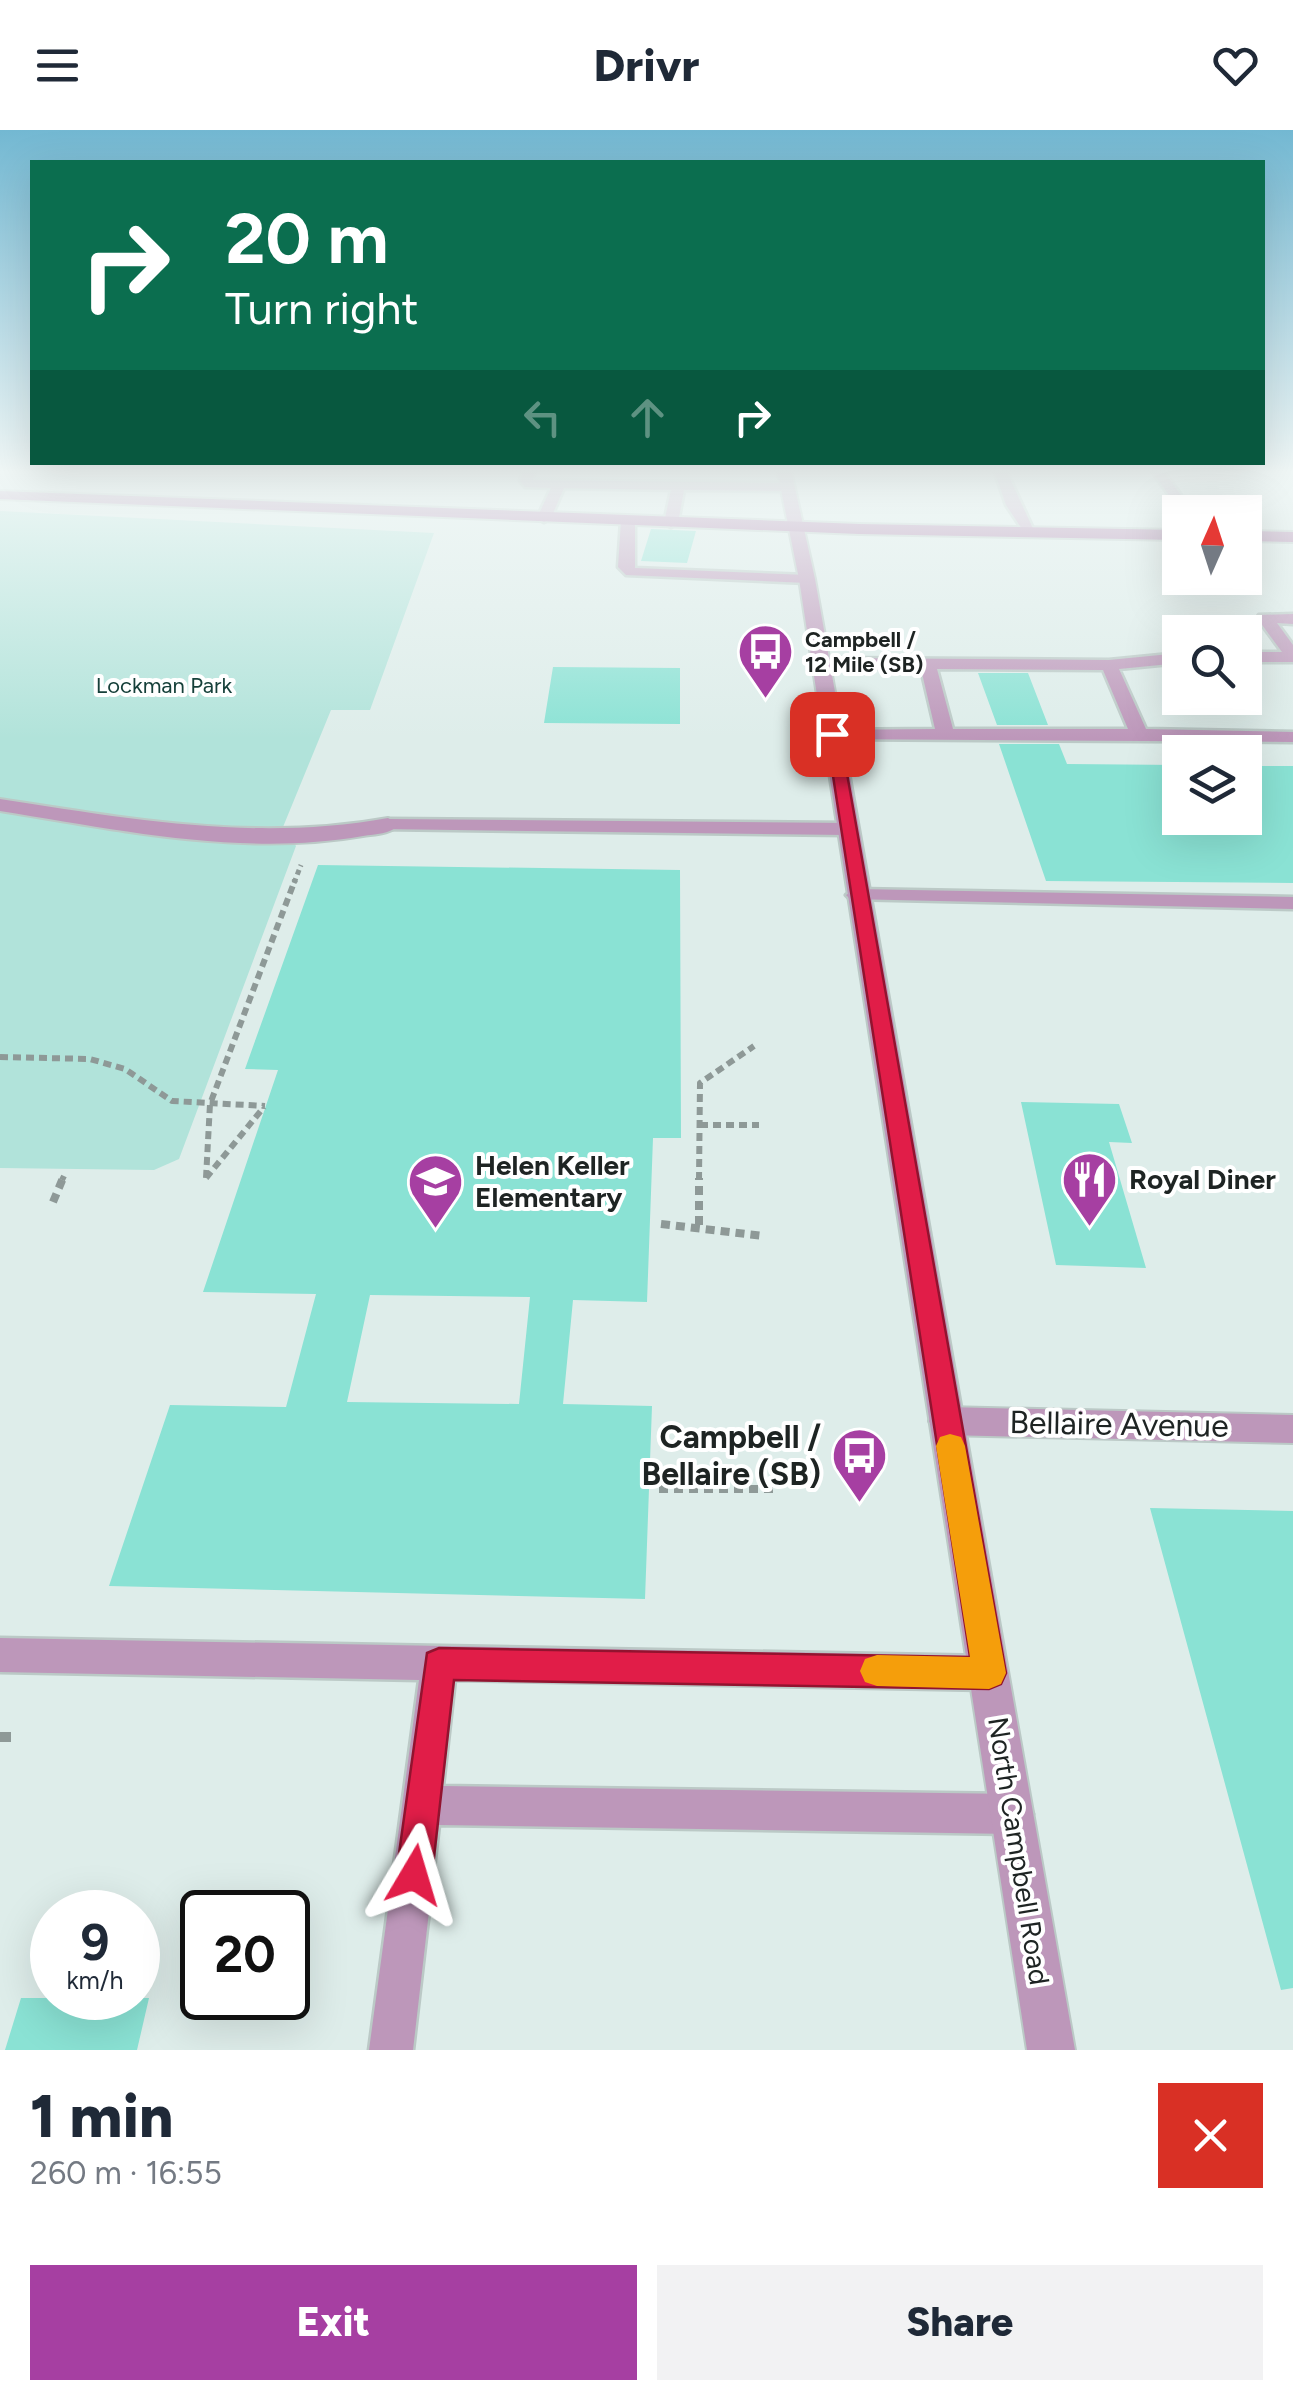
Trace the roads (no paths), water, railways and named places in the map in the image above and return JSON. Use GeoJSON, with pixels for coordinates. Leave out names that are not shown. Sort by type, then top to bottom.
{"type":"FeatureCollection","features":[{"type":"Feature","properties":{"kind":"street","name":"North Campbell Road"},"geometry":{"type":"LineString","coordinates":[[803,560],[1051,2050]]}},
{"type":"Feature","properties":{"kind":"street"},"geometry":{"type":"LineString","coordinates":[[0,805],[186,834],[311,835],[388,826]]}},
{"type":"Feature","properties":{"kind":"street","name":"Bellaire Avenue"},"geometry":{"type":"LineString","coordinates":[[946,1421],[1293,1429]]}},
{"type":"Feature","properties":{"kind":"lane"},"geometry":{"type":"LineString","coordinates":[[625,560],[625,567],[631,572],[806,579]]}},
{"type":"Feature","properties":{"kind":"lane"},"geometry":{"type":"LineString","coordinates":[[1293,618],[1264,618],[1293,657]]}},
{"type":"Feature","properties":{"kind":"lane"},"geometry":{"type":"LineString","coordinates":[[1262,657],[1293,657]]}},
{"type":"Feature","properties":{"kind":"lane"},"geometry":{"type":"LineString","coordinates":[[820,663],[1109,665],[1162,660]]}},
{"type":"Feature","properties":{"kind":"lane"},"geometry":{"type":"LineString","coordinates":[[928,664],[946,724],[944,733]]}},
{"type":"Feature","properties":{"kind":"lane"},"geometry":{"type":"LineString","coordinates":[[1109,665],[1139,734]]}},
{"type":"Feature","properties":{"kind":"lane"},"geometry":{"type":"LineString","coordinates":[[832,734],[1293,737]]}},
{"type":"Feature","properties":{"kind":"lane"},"geometry":{"type":"LineString","coordinates":[[388,826],[847,829]]}},
{"type":"Feature","properties":{"kind":"lane"},"geometry":{"type":"LineString","coordinates":[[857,895],[1293,903]]}},
{"type":"Feature","properties":{"kind":"lane"},"geometry":{"type":"LineString","coordinates":[[0,1655],[989,1673]]}},
{"type":"Feature","properties":{"kind":"lane"},"geometry":{"type":"LineString","coordinates":[[391,2050],[439,1664]]}},
{"type":"Feature","properties":{"kind":"lane"},"geometry":{"type":"LineString","coordinates":[[423,1805],[1012,1814]]}},
{"type":"Feature","properties":{"kind":"place","name":"Campbell / 12 Mile (SB)"},"geometry":{"type":"Point","coordinates":[766,701]}},
{"type":"Feature","properties":{"kind":"place","name":"Royal Diner"},"geometry":{"type":"Point","coordinates":[1090,1228]}},
{"type":"Feature","properties":{"kind":"place","name":"Helen Keller Elementary"},"geometry":{"type":"Point","coordinates":[436,1230]}},
{"type":"Feature","properties":{"kind":"place","name":"Campbell / Bellaire (SB)"},"geometry":{"type":"Point","coordinates":[860,1504]}},
{"type":"Feature","properties":{"kind":"park label","name":"Lockman Park"},"geometry":{"type":"Point","coordinates":[164,685]}}]}
